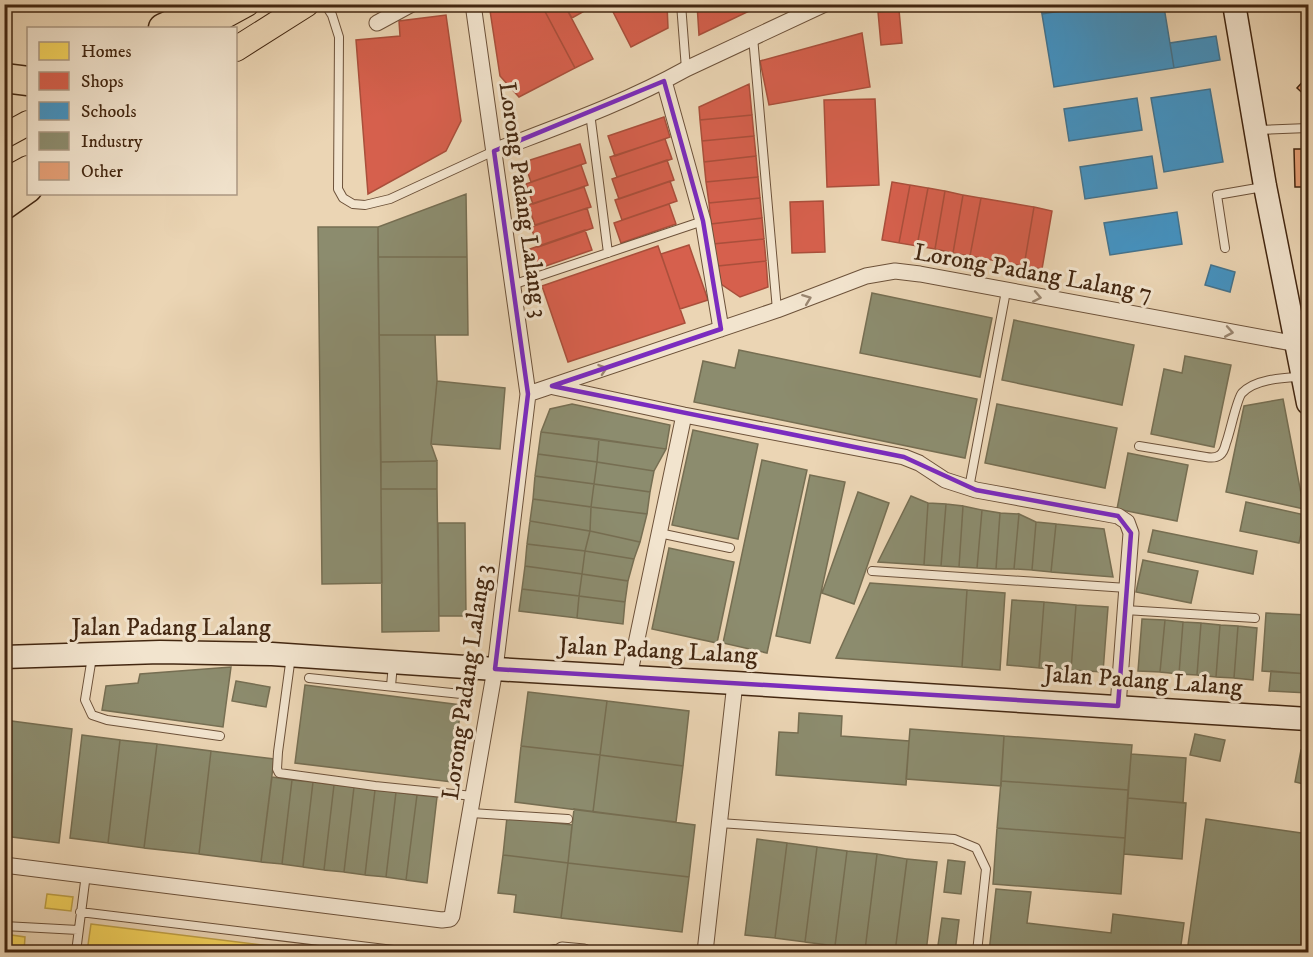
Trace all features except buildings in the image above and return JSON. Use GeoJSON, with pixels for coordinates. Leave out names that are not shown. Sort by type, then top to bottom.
{"type":"FeatureCollection","features":[{"type":"Feature","properties":{"kind":"highway"},"geometry":{"type":"LineString","coordinates":[[165,27],[216,4]]}},
{"type":"Feature","properties":{"kind":"highway"},"geometry":{"type":"LineString","coordinates":[[4,78],[27,81]]}},
{"type":"Feature","properties":{"kind":"highway"},"geometry":{"type":"LineString","coordinates":[[4,205],[27,189]]}},
{"type":"Feature","properties":{"kind":"main road"},"geometry":{"type":"LineString","coordinates":[[205,27],[247,4]]}},
{"type":"Feature","properties":{"kind":"main road"},"geometry":{"type":"LineString","coordinates":[[237,48],[307,4]]}},
{"type":"Feature","properties":{"kind":"main road"},"geometry":{"type":"LineString","coordinates":[[4,136],[27,124]]}},
{"type":"Feature","properties":{"kind":"main road"},"geometry":{"type":"LineString","coordinates":[[4,181],[27,169]]}},
{"type":"Feature","properties":{"kind":"street"},"geometry":{"type":"LineString","coordinates":[[377,23],[412,4]]}},
{"type":"Feature","properties":{"kind":"street","name":"Lorong Padang Lalang 3"},"geometry":{"type":"LineString","coordinates":[[4,865],[446,920],[450,919],[453,914],[495,669],[528,394],[473,4]]}},
{"type":"Feature","properties":{"kind":"street"},"geometry":{"type":"LineString","coordinates":[[494,151],[664,81],[825,4]]}},
{"type":"Feature","properties":{"kind":"street"},"geometry":{"type":"LineString","coordinates":[[1234,4],[1265,186],[1308,403]]}},
{"type":"Feature","properties":{"kind":"street"},"geometry":{"type":"LineString","coordinates":[[664,81],[703,221],[721,329]]}},
{"type":"Feature","properties":{"kind":"street","name":"Lorong Padang Lalang 7"},"geometry":{"type":"LineString","coordinates":[[528,394],[777,310],[866,276],[895,271],[1297,345]]}},
{"type":"Feature","properties":{"kind":"street"},"geometry":{"type":"LineString","coordinates":[[552,386],[684,415],[903,457],[945,480],[969,488],[1118,516],[1127,522],[1131,533],[1118,706]]}},
{"type":"Feature","properties":{"kind":"street"},"geometry":{"type":"LineString","coordinates":[[629,676],[684,415]]}},
{"type":"Feature","properties":{"kind":"street","name":"Jalan Padang Lalang"},"geometry":{"type":"LineString","coordinates":[[4,657],[160,652],[291,655],[1308,719]]}},
{"type":"Feature","properties":{"kind":"street"},"geometry":{"type":"LineString","coordinates":[[705,952],[735,682]]}},
{"type":"Feature","properties":{"kind":"street"},"geometry":{"type":"LineString","coordinates":[[555,951],[584,952]]}},
{"type":"Feature","properties":{"kind":"lane"},"geometry":{"type":"LineString","coordinates":[[325,4],[332,15],[339,37],[338,189],[343,198],[352,204],[365,205],[390,199],[494,151]]}},
{"type":"Feature","properties":{"kind":"lane"},"geometry":{"type":"LineString","coordinates":[[681,4],[686,69]]}},
{"type":"Feature","properties":{"kind":"lane"},"geometry":{"type":"LineString","coordinates":[[753,38],[777,310]]}},
{"type":"Feature","properties":{"kind":"lane"},"geometry":{"type":"LineString","coordinates":[[590,113],[608,253]]}},
{"type":"Feature","properties":{"kind":"lane"},"geometry":{"type":"LineString","coordinates":[[1256,130],[1308,128]]}},
{"type":"Feature","properties":{"kind":"lane"},"geometry":{"type":"LineString","coordinates":[[1225,248],[1217,195],[1265,186]]}},
{"type":"Feature","properties":{"kind":"lane"},"geometry":{"type":"LineString","coordinates":[[512,285],[703,221]]}},
{"type":"Feature","properties":{"kind":"lane"},"geometry":{"type":"LineString","coordinates":[[969,488],[1006,291]]}},
{"type":"Feature","properties":{"kind":"lane"},"geometry":{"type":"LineString","coordinates":[[1139,446],[1206,458],[1219,456],[1232,426],[1238,397],[1243,391],[1268,380],[1303,377]]}},
{"type":"Feature","properties":{"kind":"lane"},"geometry":{"type":"LineString","coordinates":[[659,533],[730,548]]}},
{"type":"Feature","properties":{"kind":"lane"},"geometry":{"type":"LineString","coordinates":[[872,572],[1127,588]]}},
{"type":"Feature","properties":{"kind":"lane"},"geometry":{"type":"LineString","coordinates":[[1125,610],[1255,618]]}},
{"type":"Feature","properties":{"kind":"lane"},"geometry":{"type":"LineString","coordinates":[[92,655],[86,700],[93,715],[107,720],[220,736]]}},
{"type":"Feature","properties":{"kind":"lane"},"geometry":{"type":"LineString","coordinates":[[291,655],[278,752],[277,769],[279,773],[473,796]]}},
{"type":"Feature","properties":{"kind":"lane"},"geometry":{"type":"LineString","coordinates":[[391,686],[393,662]]}},
{"type":"Feature","properties":{"kind":"lane"},"geometry":{"type":"LineString","coordinates":[[309,678],[462,694]]}},
{"type":"Feature","properties":{"kind":"lane"},"geometry":{"type":"LineString","coordinates":[[471,813],[568,819]]}},
{"type":"Feature","properties":{"kind":"lane"},"geometry":{"type":"LineString","coordinates":[[719,824],[954,838],[976,848],[986,869],[977,952]]}},
{"type":"Feature","properties":{"kind":"lane"},"geometry":{"type":"LineString","coordinates":[[75,952],[86,874]]}},
{"type":"Feature","properties":{"kind":"lane"},"geometry":{"type":"LineString","coordinates":[[80,912],[410,952]]}},
{"type":"Feature","properties":{"kind":"lane"},"geometry":{"type":"LineString","coordinates":[[4,926],[78,930]]}},
{"type":"Feature","properties":{"kind":"highlighted area"},"geometry":{"type":"Polygon","coordinates":[[[664,81],[703,221],[721,329],[552,386],[904,457],[976,490],[1118,516],[1131,533],[1118,706],[495,669],[528,394],[494,151],[664,81]]]}}]}
